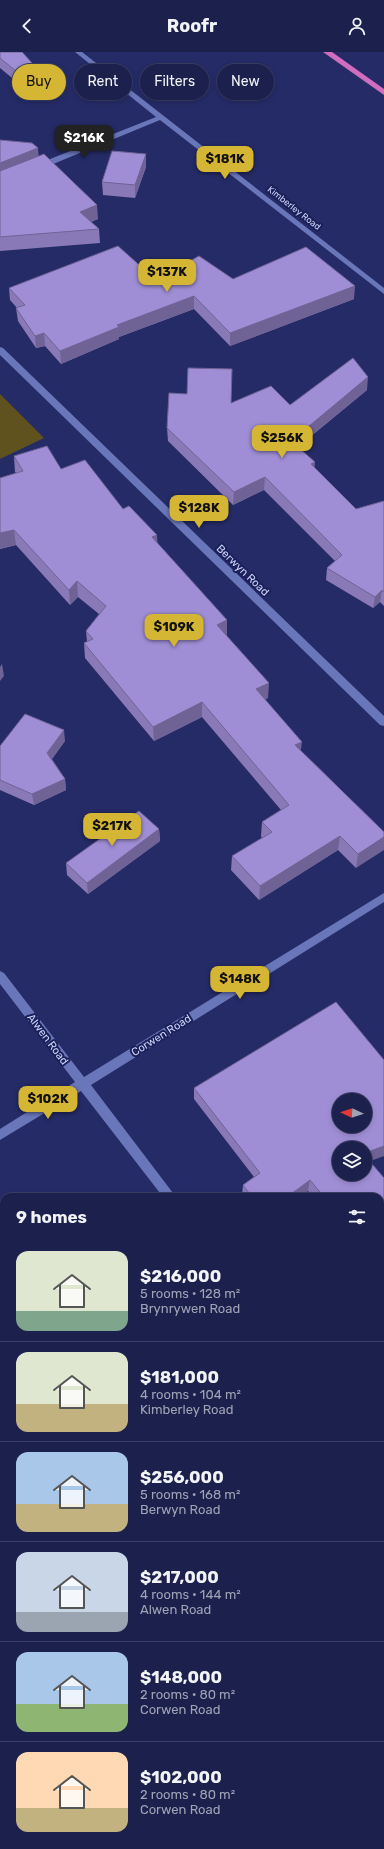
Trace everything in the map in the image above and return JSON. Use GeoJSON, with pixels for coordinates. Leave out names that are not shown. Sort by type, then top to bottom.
{"type":"FeatureCollection","features":[{"type":"Feature","properties":{"kind":"highway"},"geometry":{"type":"LineString","coordinates":[[327,52],[384,93]]}},
{"type":"Feature","properties":{"kind":"street","name":"Kimberley Road"},"geometry":{"type":"LineString","coordinates":[[78,52],[384,292]]}},
{"type":"Feature","properties":{"kind":"street"},"geometry":{"type":"LineString","coordinates":[[29,170],[161,117]]}},
{"type":"Feature","properties":{"kind":"street","name":"Berwyn Road"},"geometry":{"type":"LineString","coordinates":[[0,350],[384,722]]}},
{"type":"Feature","properties":{"kind":"street","name":"Corwen Road"},"geometry":{"type":"LineString","coordinates":[[0,1135],[384,897]]}},
{"type":"Feature","properties":{"kind":"street","name":"Alwen Road"},"geometry":{"type":"LineString","coordinates":[[0,976],[167,1193]]}},
{"type":"Feature","properties":{"kind":"shaded area"},"geometry":{"type":"Polygon","coordinates":[[[0,394],[44,438],[0,459],[0,394]]]}},
{"type":"Feature","properties":{"kind":"building"},"geometry":{"type":"Polygon","coordinates":[[[0,52],[22,52],[33,64],[12,64],[12,68],[0,58],[0,52]]]}},
{"type":"Feature","properties":{"kind":"building"},"geometry":{"type":"Polygon","coordinates":[[[0,140],[32,143],[38,148],[0,163],[0,140]]]}},
{"type":"Feature","properties":{"kind":"building"},"geometry":{"type":"Polygon","coordinates":[[[112,151],[146,154],[135,185],[102,182],[112,151]]]}},
{"type":"Feature","properties":{"kind":"building"},"geometry":{"type":"Polygon","coordinates":[[[44,154],[97,205],[80,212],[99,229],[0,237],[0,171],[44,154]]]}},
{"type":"Feature","properties":{"kind":"building"},"geometry":{"type":"Polygon","coordinates":[[[118,246],[156,280],[199,256],[233,279],[306,247],[355,286],[230,333],[194,296],[117,325],[119,327],[60,351],[44,333],[35,336],[16,308],[25,305],[9,288],[118,246]]]}},
{"type":"Feature","properties":{"kind":"building"},"geometry":{"type":"Polygon","coordinates":[[[353,358],[368,377],[291,441],[315,462],[311,464],[356,509],[384,501],[384,592],[382,590],[375,597],[327,568],[342,555],[265,477],[234,492],[167,428],[169,393],[187,394],[188,368],[232,369],[231,403],[271,386],[290,405],[353,358]]]}},
{"type":"Feature","properties":{"kind":"building"},"geometry":{"type":"Polygon","coordinates":[[[47,446],[61,469],[85,460],[123,509],[129,506],[157,535],[152,537],[227,620],[217,625],[269,683],[256,689],[302,742],[295,745],[384,832],[384,837],[358,854],[340,836],[260,886],[232,856],[272,832],[262,822],[289,805],[202,702],[153,727],[84,643],[93,639],[86,631],[106,606],[77,581],[69,590],[14,530],[0,533],[0,478],[23,471],[14,456],[47,446]]]}},
{"type":"Feature","properties":{"kind":"building"},"geometry":{"type":"Polygon","coordinates":[[[25,714],[64,730],[47,753],[65,779],[32,794],[0,780],[0,746],[25,714]]]}},
{"type":"Feature","properties":{"kind":"building"},"geometry":{"type":"Polygon","coordinates":[[[139,811],[159,829],[87,883],[66,863],[139,811]]]}},
{"type":"Feature","properties":{"kind":"building"},"geometry":{"type":"Polygon","coordinates":[[[336,1002],[384,1060],[384,1146],[372,1150],[372,1141],[332,1141],[332,1181],[372,1181],[372,1164],[384,1178],[384,1193],[321,1193],[310,1180],[292,1193],[249,1193],[243,1185],[260,1173],[194,1088],[336,1002]]]}}]}
